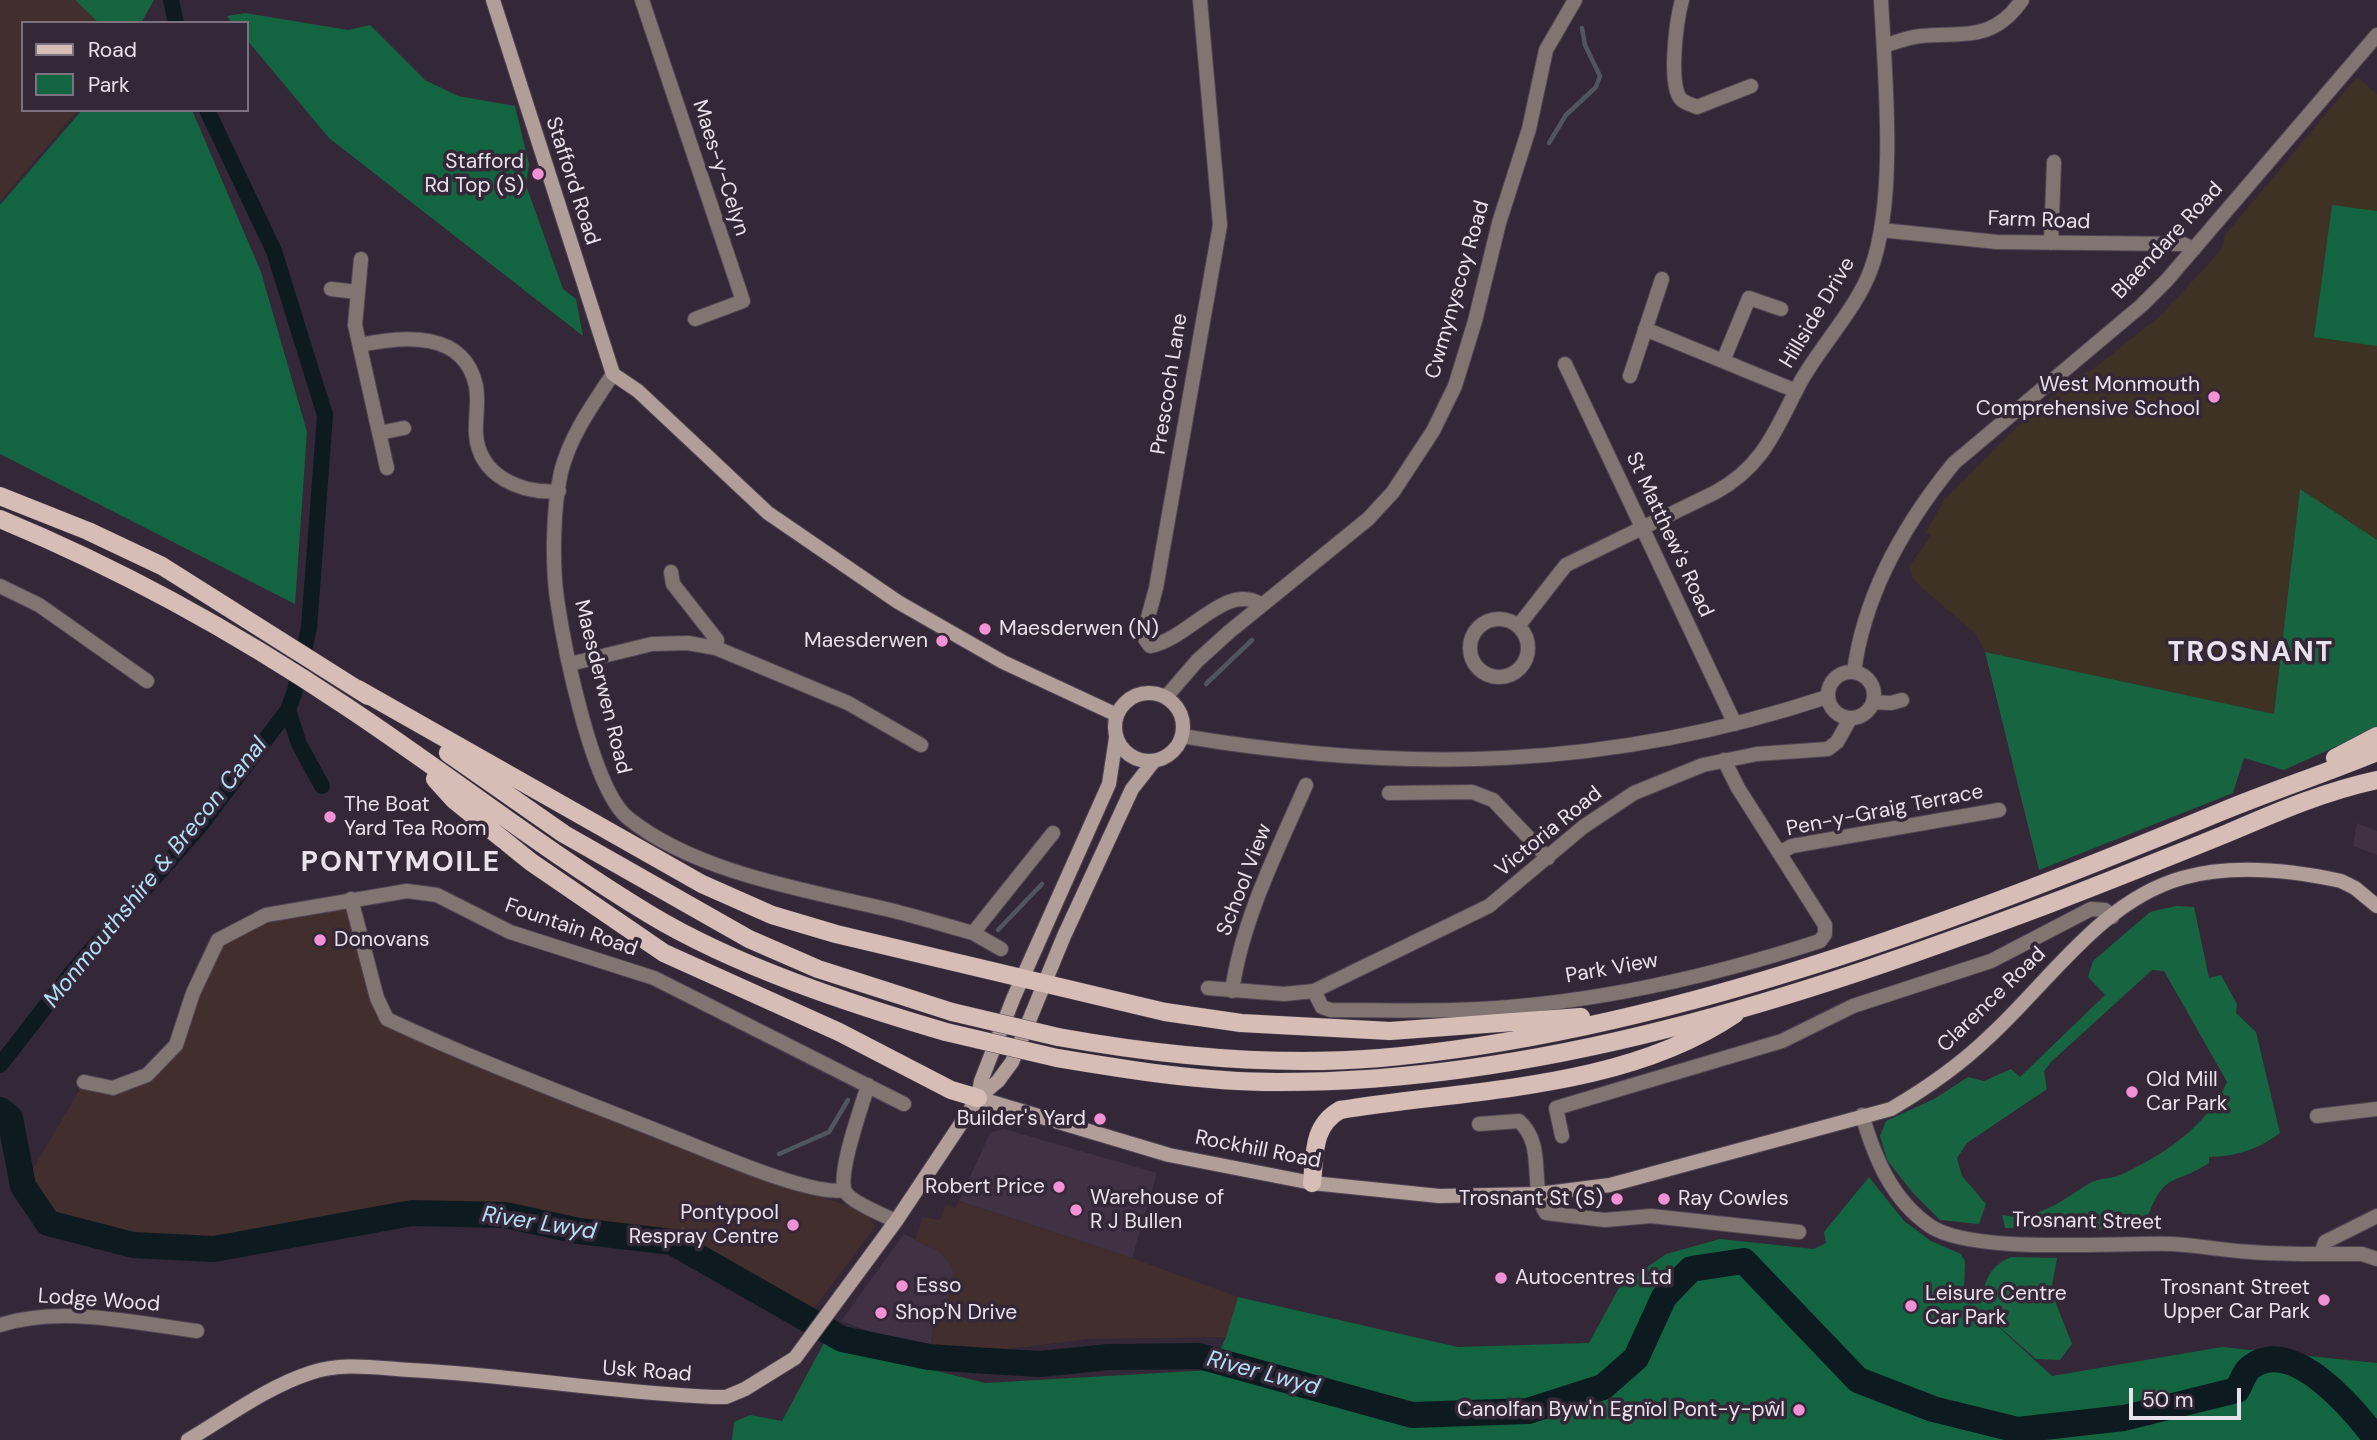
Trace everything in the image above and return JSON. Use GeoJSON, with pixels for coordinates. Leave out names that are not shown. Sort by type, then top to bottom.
{"type":"FeatureCollection","features":[{"type":"Feature","properties":{"kind":"main road"},"geometry":{"type":"LineString","coordinates":[[0,496],[88,531],[162,566],[358,689],[564,834],[749,939],[818,969],[951,1012],[1058,1037],[1200,1057],[1281,1061],[1378,1058],[1472,1047],[1651,1011],[1759,980],[1982,906],[2377,751]]}},
{"type":"Feature","properties":{"kind":"main road"},"geometry":{"type":"LineString","coordinates":[[0,519],[124,575],[273,659],[651,915],[798,983],[870,1010],[946,1032],[1057,1058],[1220,1080],[1273,1082],[1406,1077],[1533,1059],[1646,1034],[1746,1006],[2032,911],[2318,796],[2377,780]]}},
{"type":"Feature","properties":{"kind":"main road"},"geometry":{"type":"LineString","coordinates":[[358,689],[634,848],[725,895],[772,915],[836,934],[1045,981],[1165,1012],[1314,1029],[1403,1031],[1651,1011]]}},
{"type":"Feature","properties":{"kind":"main road"},"geometry":{"type":"LineString","coordinates":[[2306,778],[2325,763],[2377,736]]}},
{"type":"Feature","properties":{"kind":"main road"},"geometry":{"type":"LineString","coordinates":[[411,753],[454,800],[531,862],[664,953],[839,1032],[951,1090],[978,1098]]}},
{"type":"Feature","properties":{"kind":"main road"},"geometry":{"type":"LineString","coordinates":[[2318,796],[2347,779],[2377,768]]}},
{"type":"Feature","properties":{"kind":"main road"},"geometry":{"type":"LineString","coordinates":[[1312,1183],[1318,1130],[1323,1122],[1340,1110],[1580,1075],[1643,1057],[1712,1030],[1746,1006]]}},
{"type":"Feature","properties":{"kind":"street","name":"Stafford Road"},"geometry":{"type":"LineString","coordinates":[[493,0],[613,374]]}},
{"type":"Feature","properties":{"kind":"street","name":"Maes-y-Celyn"},"geometry":{"type":"LineString","coordinates":[[642,0],[743,301],[695,319]]}},
{"type":"Feature","properties":{"kind":"street","name":"Prescoch Lane"},"geometry":{"type":"LineString","coordinates":[[1200,0],[1220,225],[1163,548],[1143,636],[1150,646],[1168,643],[1232,598],[1249,597],[1260,604]]}},
{"type":"Feature","properties":{"kind":"street","name":"Cwmynyscoy Road"},"geometry":{"type":"LineString","coordinates":[[1166,697],[1197,661],[1260,604],[1368,519],[1394,492],[1433,431],[1455,386],[1475,321],[1499,223],[1530,129],[1546,50],[1575,0]]}},
{"type":"Feature","properties":{"kind":"street"},"geometry":{"type":"LineString","coordinates":[[1682,0],[1674,64],[1675,89],[1681,100],[1697,107],[1751,86]]}},
{"type":"Feature","properties":{"kind":"street","name":"Hillside Drive"},"geometry":{"type":"LineString","coordinates":[[1519,625],[1563,568],[1736,481],[1756,463],[1816,355],[1857,297],[1871,270],[1881,230],[1886,120],[1881,0]]}},
{"type":"Feature","properties":{"kind":"street"},"geometry":{"type":"LineString","coordinates":[[1884,46],[1918,36],[1976,35],[2000,25],[2022,0]]}},
{"type":"Feature","properties":{"kind":"street","name":"Blaendare Road"},"geometry":{"type":"LineString","coordinates":[[1854,672],[1861,626],[1870,603],[1930,492],[1954,463],[2001,421],[2142,305],[2194,249],[2377,35]]}},
{"type":"Feature","properties":{"kind":"street"},"geometry":{"type":"LineString","coordinates":[[2051,243],[2054,162]]}},
{"type":"Feature","properties":{"kind":"street","name":"Farm Road"},"geometry":{"type":"LineString","coordinates":[[1881,230],[1997,242],[2183,244],[2194,249]]}},
{"type":"Feature","properties":{"kind":"street"},"geometry":{"type":"LineString","coordinates":[[361,259],[355,325],[387,468]]}},
{"type":"Feature","properties":{"kind":"street"},"geometry":{"type":"LineString","coordinates":[[1630,376],[1662,279]]}},
{"type":"Feature","properties":{"kind":"street"},"geometry":{"type":"LineString","coordinates":[[331,289],[357,292]]}},
{"type":"Feature","properties":{"kind":"street"},"geometry":{"type":"LineString","coordinates":[[1723,361],[1749,298],[1781,309]]}},
{"type":"Feature","properties":{"kind":"street"},"geometry":{"type":"LineString","coordinates":[[1645,329],[1796,391]]}},
{"type":"Feature","properties":{"kind":"street"},"geometry":{"type":"LineString","coordinates":[[360,345],[408,337],[424,338],[451,348],[471,371],[475,383],[478,408],[476,434],[485,461],[495,474],[517,487],[535,492],[559,491]]}},
{"type":"Feature","properties":{"kind":"street","name":"St Matthew's Road"},"geometry":{"type":"LineString","coordinates":[[1565,364],[1735,724]]}},
{"type":"Feature","properties":{"kind":"street","name":"Maesderwen Road"},"geometry":{"type":"LineString","coordinates":[[613,374],[587,414],[566,455],[559,491],[557,597],[570,664],[604,783],[626,817],[687,852],[768,883],[973,933],[1001,949]]}},
{"type":"Feature","properties":{"kind":"street"},"geometry":{"type":"LineString","coordinates":[[613,374],[638,391],[768,513],[898,601],[1003,662],[1117,715]]}},
{"type":"Feature","properties":{"kind":"street"},"geometry":{"type":"LineString","coordinates":[[379,433],[404,429]]}},
{"type":"Feature","properties":{"kind":"street"},"geometry":{"type":"LineString","coordinates":[[671,572],[673,584],[717,640],[716,648]]}},
{"type":"Feature","properties":{"kind":"street"},"geometry":{"type":"LineString","coordinates":[[0,586],[39,605],[147,681]]}},
{"type":"Feature","properties":{"kind":"street"},"geometry":{"type":"LineString","coordinates":[[1501,618],[1519,625],[1529,642],[1526,661],[1520,669],[1502,677],[1483,673],[1471,658],[1471,639],[1482,623],[1501,618]]}},
{"type":"Feature","properties":{"kind":"street"},"geometry":{"type":"LineString","coordinates":[[570,664],[652,644],[688,643],[716,648],[848,703],[921,745]]}},
{"type":"Feature","properties":{"kind":"street"},"geometry":{"type":"LineString","coordinates":[[1854,672],[1868,680],[1872,687],[1873,702],[1864,714],[1850,719],[1834,712],[1827,697],[1835,678],[1854,672]]}},
{"type":"Feature","properties":{"kind":"street"},"geometry":{"type":"LineString","coordinates":[[978,1098],[981,1081],[1023,977],[1109,784],[1117,715],[1125,702],[1134,696],[1156,693],[1166,697],[1180,710],[1182,736],[1171,754],[1154,761],[1144,761],[1127,754],[1116,738]]}},
{"type":"Feature","properties":{"kind":"street"},"geometry":{"type":"LineString","coordinates":[[1182,736],[1316,755],[1405,761],[1502,760],[1575,755],[1654,743],[1735,724],[1827,697]]}},
{"type":"Feature","properties":{"kind":"street"},"geometry":{"type":"LineString","coordinates":[[1873,702],[1891,704],[1902,700]]}},
{"type":"Feature","properties":{"kind":"street","name":"Victoria Road"},"geometry":{"type":"LineString","coordinates":[[1314,991],[1489,906],[1615,803],[1672,777],[1724,761],[1757,754],[1828,749],[1837,742],[1850,719]]}},
{"type":"Feature","properties":{"kind":"street"},"geometry":{"type":"LineString","coordinates":[[978,1098],[998,1082],[1012,1062],[1045,981],[1132,789],[1154,761]]}},
{"type":"Feature","properties":{"kind":"street","name":"Park View"},"geometry":{"type":"LineString","coordinates":[[1314,991],[1322,1007],[1331,1010],[1455,1010],[1543,1003],[1748,965],[1820,941],[1825,934],[1825,925],[1724,761]]}},
{"type":"Feature","properties":{"kind":"street","name":"School View"},"geometry":{"type":"LineString","coordinates":[[1232,991],[1236,964],[1255,906],[1306,785]]}},
{"type":"Feature","properties":{"kind":"street"},"geometry":{"type":"LineString","coordinates":[[1388,793],[1472,792],[1484,795],[1493,800],[1548,858]]}},
{"type":"Feature","properties":{"kind":"street","name":"Pen-y-Graig Terrace"},"geometry":{"type":"LineString","coordinates":[[1779,853],[1792,846],[1999,810]]}},
{"type":"Feature","properties":{"kind":"street"},"geometry":{"type":"LineString","coordinates":[[973,933],[1045,853],[1054,833]]}},
{"type":"Feature","properties":{"kind":"street","name":"Clarence Road"},"geometry":{"type":"LineString","coordinates":[[1539,1194],[1610,1185],[1891,1109],[1948,1072],[1992,1035],[2050,973],[2112,917],[2164,885],[2201,874],[2245,870],[2341,881],[2355,888],[2377,906]]}},
{"type":"Feature","properties":{"kind":"street","name":"Fountain Road"},"geometry":{"type":"LineString","coordinates":[[84,1082],[113,1087],[147,1075],[176,1045],[193,993],[218,940],[266,915],[407,891],[437,895],[510,932],[654,978],[904,1104]]}},
{"type":"Feature","properties":{"kind":"street"},"geometry":{"type":"LineString","coordinates":[[351,900],[377,998],[387,1019],[437,1043],[747,1166],[823,1191],[844,1190]]}},
{"type":"Feature","properties":{"kind":"street"},"geometry":{"type":"LineString","coordinates":[[1562,1136],[1556,1108],[1782,1041],[1853,1006],[1992,961],[2091,909],[2105,910],[2112,917]]}},
{"type":"Feature","properties":{"kind":"street"},"geometry":{"type":"LineString","coordinates":[[1208,988],[1284,995],[1314,991]]}},
{"type":"Feature","properties":{"kind":"street"},"geometry":{"type":"LineString","coordinates":[[868,1085],[844,1173],[844,1190],[851,1199],[896,1221]]}},
{"type":"Feature","properties":{"kind":"street","name":"Rockhill Road"},"geometry":{"type":"LineString","coordinates":[[978,1098],[1169,1155],[1312,1183],[1439,1196],[1539,1194]]}},
{"type":"Feature","properties":{"kind":"street","name":"Usk Road"},"geometry":{"type":"LineString","coordinates":[[188,1440],[272,1391],[309,1373],[341,1366],[506,1377],[665,1395],[726,1397],[786,1366],[810,1339],[896,1221],[978,1098]]}},
{"type":"Feature","properties":{"kind":"street"},"geometry":{"type":"LineString","coordinates":[[2317,1116],[2377,1109]]}},
{"type":"Feature","properties":{"kind":"street","name":"Trosnant Street"},"geometry":{"type":"LineString","coordinates":[[1862,1115],[1875,1155],[1894,1191],[1911,1210],[1932,1227],[1954,1236],[1993,1241],[2141,1246],[2170,1244],[2250,1252],[2362,1255],[2377,1259]]}},
{"type":"Feature","properties":{"kind":"street"},"geometry":{"type":"LineString","coordinates":[[1479,1124],[1519,1121],[1528,1130],[1538,1166],[1539,1194],[1546,1213],[1605,1220],[1651,1216],[1799,1232]]}},
{"type":"Feature","properties":{"kind":"street"},"geometry":{"type":"LineString","coordinates":[[2321,1254],[2325,1242],[2377,1216]]}},
{"type":"Feature","properties":{"kind":"street","name":"Lodge Wood"},"geometry":{"type":"LineString","coordinates":[[0,1325],[26,1317],[38,1317],[100,1319],[197,1331]]}},
{"type":"Feature","properties":{"kind":"shaded area"},"geometry":{"type":"Polygon","coordinates":[[[0,0],[75,0],[97,21],[21,21],[21,112],[76,112],[0,201],[0,0]]]}},
{"type":"Feature","properties":{"kind":"shaded area","name":"West Monmouth Comprehensive School"},"geometry":{"type":"Polygon","coordinates":[[[2357,77],[2377,94],[2377,540],[2300,489],[2274,714],[1985,652],[1976,634],[1923,589],[1912,577],[1909,566],[1931,536],[1926,532],[1944,500],[2024,420],[2078,375],[2092,370],[2160,316],[2222,249],[2225,235],[2357,77]]]}},
{"type":"Feature","properties":{"kind":"shaded area"},"geometry":{"type":"Polygon","coordinates":[[[2357,823],[2377,831],[2377,855],[2353,846],[2357,823]]]}},
{"type":"Feature","properties":{"kind":"shaded area"},"geometry":{"type":"Polygon","coordinates":[[[351,899],[387,1019],[747,1166],[744,1173],[856,1208],[869,1216],[875,1227],[814,1308],[672,1242],[579,1231],[505,1215],[412,1213],[214,1249],[133,1245],[48,1223],[23,1186],[84,1082],[113,1088],[147,1075],[176,1045],[218,940],[266,915],[351,899]]]}},
{"type":"Feature","properties":{"kind":"shaded area","name":"Robert Price"},"geometry":{"type":"Polygon","coordinates":[[[1004,1129],[1157,1173],[1132,1258],[959,1201],[990,1133],[1004,1129]]]}},
{"type":"Feature","properties":{"kind":"shaded area"},"geometry":{"type":"Polygon","coordinates":[[[959,1201],[1132,1258],[1238,1297],[1226,1337],[1088,1339],[1009,1349],[931,1346],[934,1320],[949,1294],[954,1271],[942,1253],[915,1240],[923,1217],[940,1220],[946,1205],[956,1208],[959,1201]]]}},
{"type":"Feature","properties":{"kind":"shaded area"},"geometry":{"type":"Polygon","coordinates":[[[904,1234],[942,1253],[954,1271],[949,1294],[934,1320],[931,1346],[903,1344],[841,1321],[904,1234]]]}},
{"type":"Feature","properties":{"kind":"green space"},"geometry":{"type":"Polygon","coordinates":[[[75,0],[154,0],[142,21],[97,21],[75,0]]]}},
{"type":"Feature","properties":{"kind":"green space"},"geometry":{"type":"Polygon","coordinates":[[[245,13],[348,30],[370,25],[425,80],[458,96],[515,106],[529,164],[526,185],[563,289],[576,299],[583,336],[329,138],[248,41],[248,21],[231,21],[227,16],[245,13]]]}},
{"type":"Feature","properties":{"kind":"green space"},"geometry":{"type":"Polygon","coordinates":[[[80,112],[193,112],[261,272],[307,432],[295,604],[0,454],[0,205],[80,112]]]}},
{"type":"Feature","properties":{"kind":"green space"},"geometry":{"type":"Polygon","coordinates":[[[2332,205],[2377,211],[2377,346],[2314,337],[2332,205]]]}},
{"type":"Feature","properties":{"kind":"green space"},"geometry":{"type":"Polygon","coordinates":[[[2300,489],[2377,540],[2377,728],[2284,770],[2244,758],[2233,793],[2039,870],[1985,652],[2274,714],[2300,489]]]}},
{"type":"Feature","properties":{"kind":"green space"},"geometry":{"type":"Polygon","coordinates":[[[2176,906],[2194,907],[2209,978],[2221,975],[2237,1004],[2236,1013],[2256,1032],[2280,1133],[2246,1151],[2209,1157],[2209,1163],[2165,1186],[2147,1219],[2122,1230],[2005,1228],[2002,1215],[2027,1215],[2049,1208],[2090,1183],[2120,1175],[2152,1158],[2183,1138],[2218,1098],[2227,1082],[2164,971],[2152,970],[2051,1062],[2044,1071],[2047,1089],[1967,1143],[1957,1158],[1962,1176],[1986,1204],[1979,1224],[1940,1220],[1913,1193],[1887,1160],[1880,1136],[1886,1121],[1934,1099],[1968,1077],[1984,1081],[2011,1069],[2020,1077],[2105,995],[2088,977],[2093,961],[2150,912],[2176,906]]]}},
{"type":"Feature","properties":{"kind":"green space"},"geometry":{"type":"Polygon","coordinates":[[[1869,1177],[1904,1221],[1931,1241],[1961,1254],[1965,1261],[1964,1293],[1983,1295],[1980,1310],[2052,1376],[2222,1347],[2377,1363],[2377,1440],[732,1440],[734,1422],[750,1415],[782,1421],[824,1343],[985,1383],[1211,1370],[1226,1337],[1238,1297],[1458,1347],[1589,1343],[1620,1286],[1666,1254],[1720,1239],[1814,1249],[1826,1243],[1824,1232],[1869,1177]]]}},
{"type":"Feature","properties":{"kind":"green space"},"geometry":{"type":"Polygon","coordinates":[[[2011,1257],[2057,1258],[2051,1291],[2072,1344],[2060,1360],[2036,1359],[1980,1310],[1983,1292],[1991,1272],[2011,1257]]]}},
{"type":"Feature","properties":{"kind":"waterway","name":"Monmouthshire & Brecon Canal"},"geometry":{"type":"LineString","coordinates":[[171,0],[176,21]]}},
{"type":"Feature","properties":{"kind":"waterway"},"geometry":{"type":"LineString","coordinates":[[1549,143],[1566,115],[1596,87],[1600,76],[1585,45],[1582,28]]}},
{"type":"Feature","properties":{"kind":"waterway","name":"Monmouthshire & Brecon Canal"},"geometry":{"type":"LineString","coordinates":[[0,1065],[73,971],[199,827],[288,710],[309,628],[325,415],[274,251],[208,112]]}},
{"type":"Feature","properties":{"kind":"waterway"},"geometry":{"type":"LineString","coordinates":[[1206,684],[1252,640]]}},
{"type":"Feature","properties":{"kind":"waterway"},"geometry":{"type":"LineString","coordinates":[[288,710],[299,744],[322,786]]}},
{"type":"Feature","properties":{"kind":"waterway"},"geometry":{"type":"LineString","coordinates":[[998,930],[1042,884]]}},
{"type":"Feature","properties":{"kind":"waterway"},"geometry":{"type":"LineString","coordinates":[[779,1154],[829,1132],[848,1100]]}},
{"type":"Feature","properties":{"kind":"waterway","name":"River Lwyd"},"geometry":{"type":"LineString","coordinates":[[0,1110],[10,1118],[23,1186],[48,1223],[133,1245],[214,1249],[412,1213],[505,1215],[579,1231],[672,1242],[842,1339],[929,1357],[1040,1364],[1109,1357],[1199,1356],[1412,1415],[1528,1411],[1603,1387],[1636,1358],[1664,1297],[1691,1269],[1744,1261],[1858,1380],[1933,1409],[2018,1430],[2124,1418],[2237,1390],[2251,1367],[2268,1360],[2285,1361],[2304,1368],[2322,1381],[2354,1412],[2377,1440]]}},
{"type":"Feature","properties":{"kind":"waterway"},"geometry":{"type":"LineString","coordinates":[[672,1242],[683,1230]]}},
{"type":"Feature","properties":{"kind":"place","name":"Stafford Rd Top (S)"},"geometry":{"type":"Point","coordinates":[538,174]}},
{"type":"Feature","properties":{"kind":"place","name":"West Monmouth Comprehensive School"},"geometry":{"type":"Point","coordinates":[2214,397]}},
{"type":"Feature","properties":{"kind":"place","name":"Maesderwen (N)"},"geometry":{"type":"Point","coordinates":[985,629]}},
{"type":"Feature","properties":{"kind":"place","name":"Maesderwen"},"geometry":{"type":"Point","coordinates":[942,641]}},
{"type":"Feature","properties":{"kind":"place","name":"The Boat Yard Tea Room"},"geometry":{"type":"Point","coordinates":[330,817]}},
{"type":"Feature","properties":{"kind":"place","name":"Donovans"},"geometry":{"type":"Point","coordinates":[320,940]}},
{"type":"Feature","properties":{"kind":"place","name":"Old Mill Car Park"},"geometry":{"type":"Point","coordinates":[2132,1092]}},
{"type":"Feature","properties":{"kind":"place","name":"Builder's Yard"},"geometry":{"type":"Point","coordinates":[1100,1119]}},
{"type":"Feature","properties":{"kind":"place","name":"Robert Price"},"geometry":{"type":"Point","coordinates":[1059,1187]}},
{"type":"Feature","properties":{"kind":"place","name":"Trosnant St (S)"},"geometry":{"type":"Point","coordinates":[1617,1199]}},
{"type":"Feature","properties":{"kind":"place","name":"Ray Cowles"},"geometry":{"type":"Point","coordinates":[1664,1199]}},
{"type":"Feature","properties":{"kind":"place","name":"Warehouse of R J Bullen"},"geometry":{"type":"Point","coordinates":[1076,1210]}},
{"type":"Feature","properties":{"kind":"place","name":"Pontypool Respray Centre"},"geometry":{"type":"Point","coordinates":[793,1225]}},
{"type":"Feature","properties":{"kind":"place","name":"Autocentres Ltd"},"geometry":{"type":"Point","coordinates":[1501,1278]}},
{"type":"Feature","properties":{"kind":"place","name":"Esso"},"geometry":{"type":"Point","coordinates":[902,1286]}},
{"type":"Feature","properties":{"kind":"place","name":"Trosnant Street Upper Car Park"},"geometry":{"type":"Point","coordinates":[2324,1300]}},
{"type":"Feature","properties":{"kind":"place","name":"Leisure Centre Car Park"},"geometry":{"type":"Point","coordinates":[1911,1306]}},
{"type":"Feature","properties":{"kind":"place","name":"Shop'N Drive"},"geometry":{"type":"Point","coordinates":[881,1313]}},
{"type":"Feature","properties":{"kind":"place","name":"Canolfan Byw'n Egnïol Pont-y-pŵl"},"geometry":{"type":"Point","coordinates":[1799,1410]}},
{"type":"Feature","properties":{"kind":"district","name":"TROSNANT"},"geometry":{"type":"Point","coordinates":[2251,654]}},
{"type":"Feature","properties":{"kind":"district","name":"PONTYMOILE"},"geometry":{"type":"Point","coordinates":[401,864]}}]}
